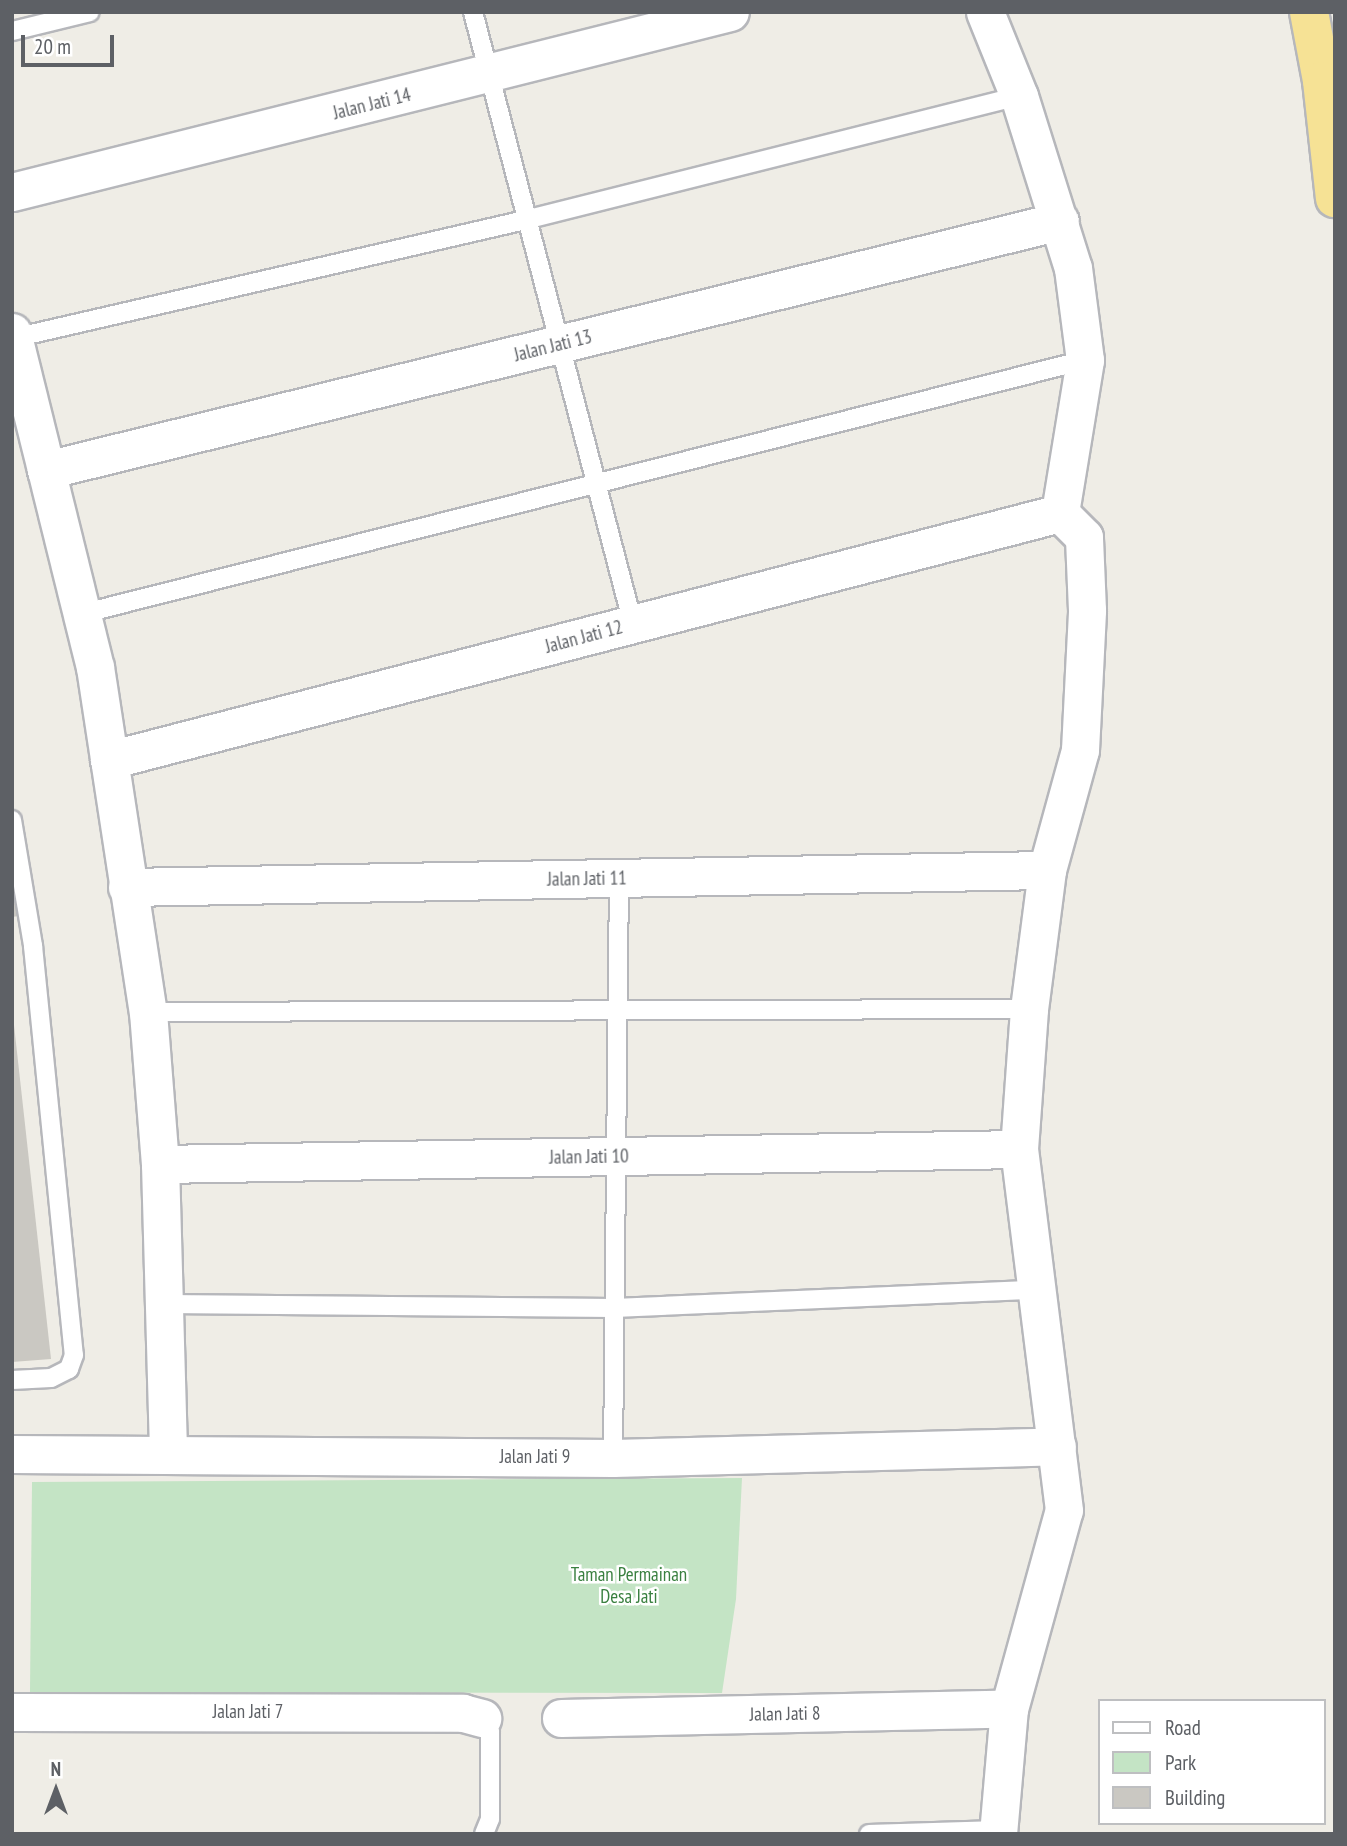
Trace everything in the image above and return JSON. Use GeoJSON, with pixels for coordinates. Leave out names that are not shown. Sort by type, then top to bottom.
{"type":"FeatureCollection","features":[{"type":"Feature","properties":{"kind":"highway"},"geometry":{"type":"LineString","coordinates":[[1309,12],[1322,81],[1335,198]]}},
{"type":"Feature","properties":{"kind":"street","name":"Jalan Jati 14"},"geometry":{"type":"LineString","coordinates":[[12,192],[489,75],[730,12]]}},
{"type":"Feature","properties":{"kind":"street"},"geometry":{"type":"LineString","coordinates":[[985,12],[1019,96],[1073,268],[1085,360],[1060,513],[1084,537],[1087,610],[1080,750],[1047,870],[1029,1009],[1019,1149],[1034,1290],[1064,1510],[1009,1709],[998,1832]]}},
{"type":"Feature","properties":{"kind":"street","name":"Jalan Jati 13"},"geometry":{"type":"LineString","coordinates":[[46,470],[1060,221]]}},
{"type":"Feature","properties":{"kind":"street"},"geometry":{"type":"LineString","coordinates":[[13,335],[81,614],[109,760],[148,1013],[160,1164],[168,1455]]}},
{"type":"Feature","properties":{"kind":"street","name":"Jalan Jati 12"},"geometry":{"type":"LineString","coordinates":[[109,760],[1060,513]]}},
{"type":"Feature","properties":{"kind":"street","name":"Jalan Jati 11"},"geometry":{"type":"LineString","coordinates":[[127,887],[1047,870]]}},
{"type":"Feature","properties":{"kind":"street","name":"Jalan Jati 10"},"geometry":{"type":"LineString","coordinates":[[160,1164],[1019,1149]]}},
{"type":"Feature","properties":{"kind":"street","name":"Jalan Jati 9"},"geometry":{"type":"LineString","coordinates":[[12,1454],[613,1458],[1057,1446]]}},
{"type":"Feature","properties":{"kind":"street","name":"Jalan Jati 8"},"geometry":{"type":"LineString","coordinates":[[561,1718],[1009,1709]]}},
{"type":"Feature","properties":{"kind":"street","name":"Jalan Jati 7"},"geometry":{"type":"LineString","coordinates":[[12,1712],[463,1713],[482,1718]]}},
{"type":"Feature","properties":{"kind":"lane"},"geometry":{"type":"LineString","coordinates":[[12,31],[90,12]]}},
{"type":"Feature","properties":{"kind":"lane"},"geometry":{"type":"LineString","coordinates":[[473,12],[556,345],[596,481],[633,624]]}},
{"type":"Feature","properties":{"kind":"lane"},"geometry":{"type":"LineString","coordinates":[[13,335],[525,220],[1019,96]]}},
{"type":"Feature","properties":{"kind":"lane"},"geometry":{"type":"LineString","coordinates":[[81,614],[596,481],[1085,360]]}},
{"type":"Feature","properties":{"kind":"lane"},"geometry":{"type":"LineString","coordinates":[[12,820],[33,946],[74,1355],[69,1369],[51,1378],[12,1380]]}},
{"type":"Feature","properties":{"kind":"lane"},"geometry":{"type":"LineString","coordinates":[[613,1458],[619,878]]}},
{"type":"Feature","properties":{"kind":"lane"},"geometry":{"type":"LineString","coordinates":[[148,1013],[1029,1009]]}},
{"type":"Feature","properties":{"kind":"lane"},"geometry":{"type":"LineString","coordinates":[[165,1304],[614,1308],[1034,1290]]}},
{"type":"Feature","properties":{"kind":"lane"},"geometry":{"type":"LineString","coordinates":[[482,1718],[490,1732],[490,1819],[484,1834]]}},
{"type":"Feature","properties":{"kind":"lane"},"geometry":{"type":"LineString","coordinates":[[869,1834],[998,1832]]}},
{"type":"Feature","properties":{"kind":"green space","name":"Taman Permainan Desa Jati"},"geometry":{"type":"Polygon","coordinates":[[[742,1478],[736,1599],[722,1693],[30,1692],[32,1482],[742,1478]]]}},
{"type":"Feature","properties":{"kind":"building"},"geometry":{"type":"Polygon","coordinates":[[[12,848],[25,915],[12,917],[12,848]]]}},
{"type":"Feature","properties":{"kind":"building"},"geometry":{"type":"Polygon","coordinates":[[[12,1007],[51,1359],[12,1362],[12,1007]]]}}]}
